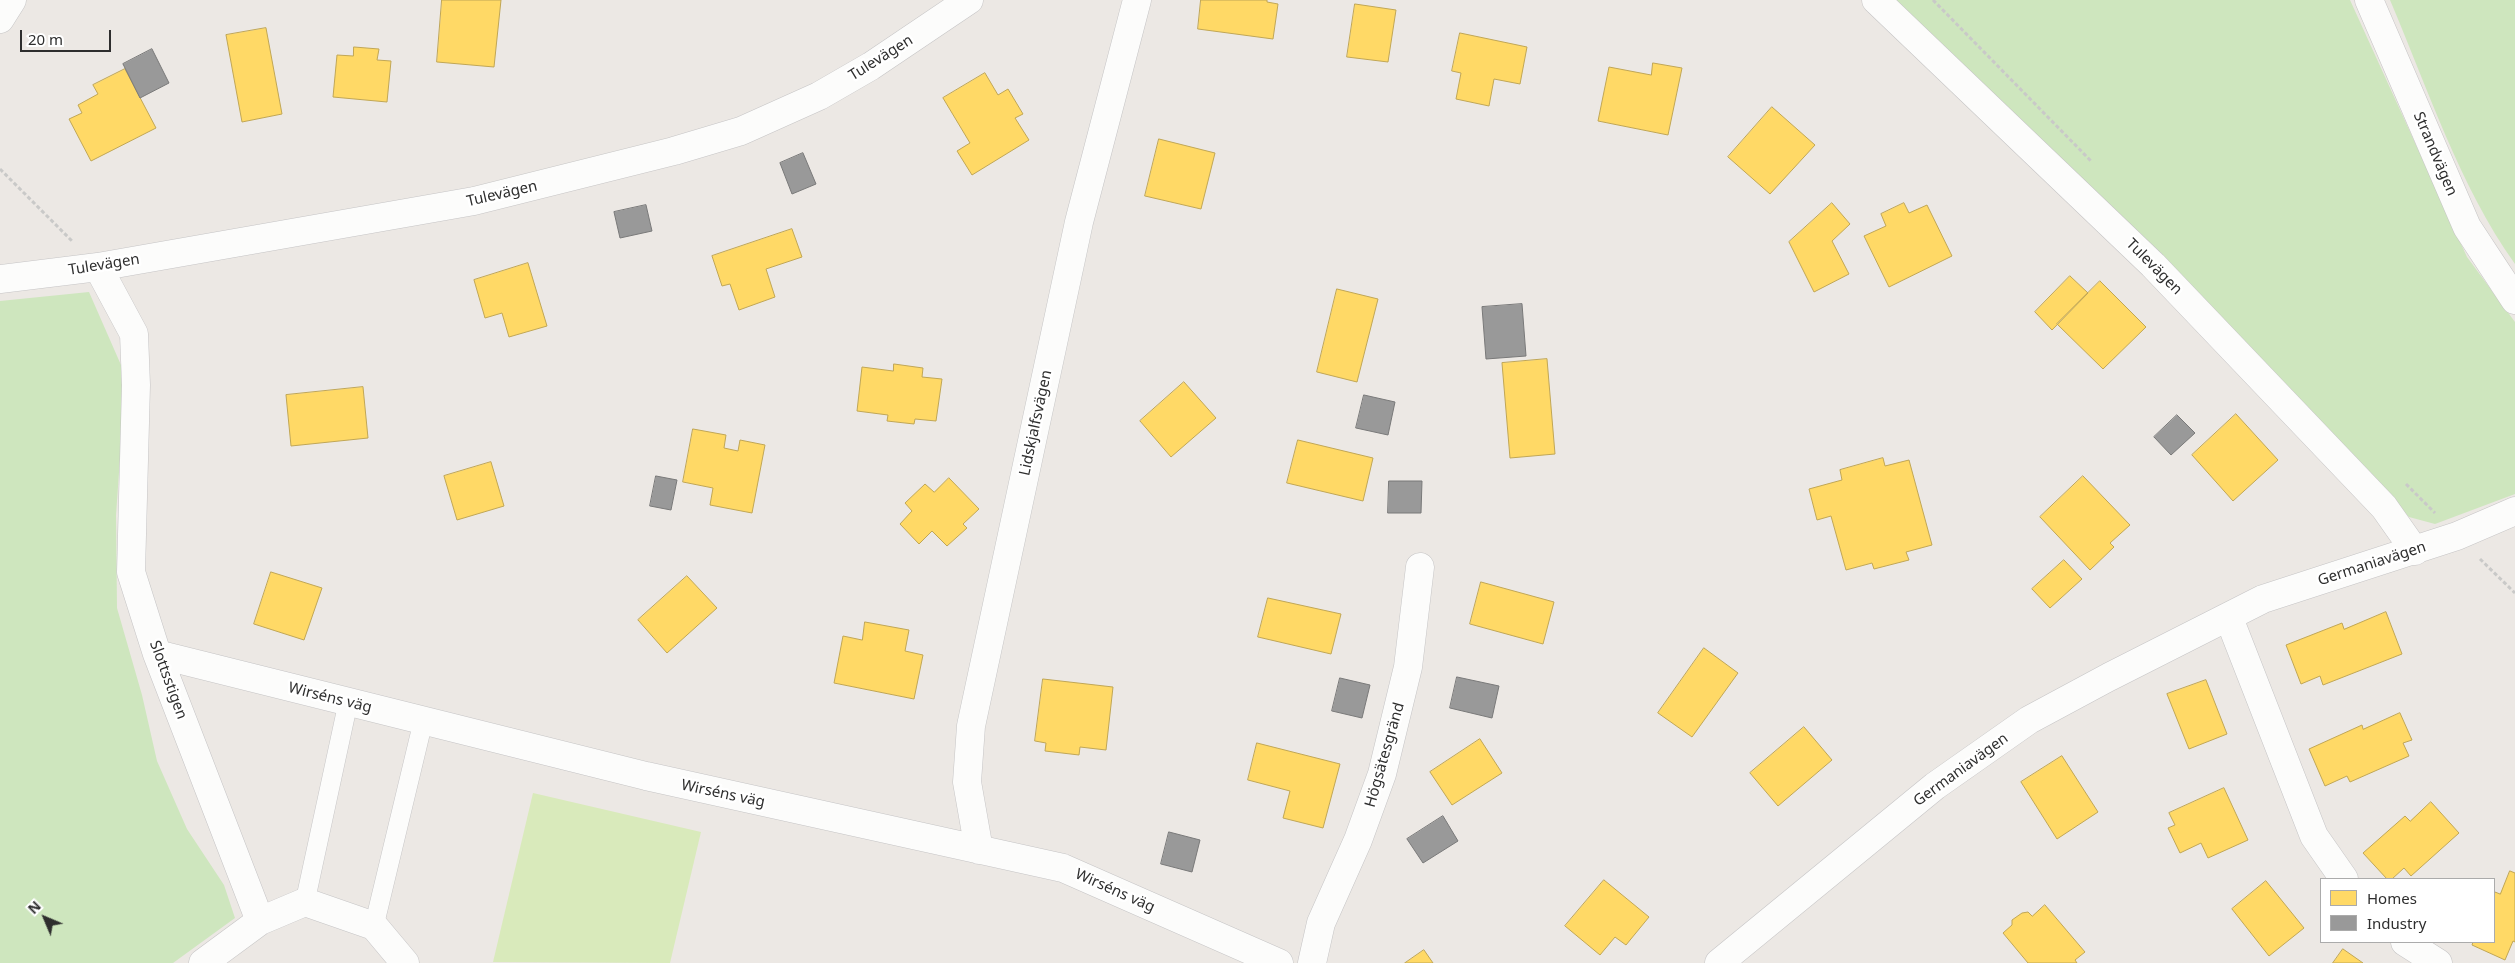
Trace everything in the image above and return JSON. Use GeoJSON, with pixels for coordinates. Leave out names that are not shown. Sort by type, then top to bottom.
{"type":"FeatureCollection","features":[{"type":"Feature","properties":{"kind":"street"},"geometry":{"type":"LineString","coordinates":[[0,19],[12,0]]}},
{"type":"Feature","properties":{"kind":"street","name":"Tulevägen"},"geometry":{"type":"LineString","coordinates":[[0,279],[98,267],[474,201],[674,151],[741,130],[819,96],[871,66],[968,0]]}},
{"type":"Feature","properties":{"kind":"street","name":"Lidskjalfsvägen"},"geometry":{"type":"LineString","coordinates":[[979,850],[967,782],[971,726],[1079,222],[1137,0]]}},
{"type":"Feature","properties":{"kind":"street","name":"Tulevägen"},"geometry":{"type":"LineString","coordinates":[[1876,0],[2153,265],[2384,507],[2416,551]]}},
{"type":"Feature","properties":{"kind":"street","name":"Strandvägen"},"geometry":{"type":"LineString","coordinates":[[2369,0],[2467,227],[2515,300]]}},
{"type":"Feature","properties":{"kind":"street","name":"Slottsstigen"},"geometry":{"type":"LineString","coordinates":[[98,267],[134,334],[136,385],[131,572],[157,654],[260,921]]}},
{"type":"Feature","properties":{"kind":"street","name":"Germaniavägen"},"geometry":{"type":"LineString","coordinates":[[1719,963],[1935,786],[2029,720],[2109,676],[2229,618],[2263,599],[2416,551],[2457,536],[2515,510]]}},
{"type":"Feature","properties":{"kind":"street","name":"Högsätesgränd"},"geometry":{"type":"LineString","coordinates":[[1312,963],[1321,923],[1358,840],[1382,774],[1408,667],[1420,567]]}},
{"type":"Feature","properties":{"kind":"street"},"geometry":{"type":"LineString","coordinates":[[2229,618],[2314,836],[2343,878]]}},
{"type":"Feature","properties":{"kind":"street","name":"Wirséns väg"},"geometry":{"type":"LineString","coordinates":[[157,654],[423,722],[646,776],[1063,868],[1279,963]]}},
{"type":"Feature","properties":{"kind":"street"},"geometry":{"type":"LineString","coordinates":[[203,963],[260,921],[305,902],[374,926],[405,963]]}},
{"type":"Feature","properties":{"kind":"street"},"geometry":{"type":"LineString","coordinates":[[2407,943],[2438,963]]}},
{"type":"Feature","properties":{"kind":"lane"},"geometry":{"type":"LineString","coordinates":[[305,902],[348,703]]}},
{"type":"Feature","properties":{"kind":"lane"},"geometry":{"type":"LineString","coordinates":[[374,926],[423,722]]}},
{"type":"Feature","properties":{"kind":"path"},"geometry":{"type":"LineString","coordinates":[[0,169],[98,267]]}},
{"type":"Feature","properties":{"kind":"path"},"geometry":{"type":"LineString","coordinates":[[2457,536],[2515,594]]}},
{"type":"Feature","properties":{"kind":"green space"},"geometry":{"type":"Polygon","coordinates":[[[1893,0],[2350,0],[2467,257],[2515,322],[2515,494],[2435,524],[2409,517],[2258,356],[1893,0]]]}},
{"type":"Feature","properties":{"kind":"green space"},"geometry":{"type":"Polygon","coordinates":[[[2390,0],[2515,0],[2515,264],[2495,234],[2461,169],[2431,102],[2390,0]]]}},
{"type":"Feature","properties":{"kind":"green space"},"geometry":{"type":"Polygon","coordinates":[[[89,292],[121,365],[123,416],[116,515],[117,608],[142,695],[157,761],[187,829],[224,885],[235,918],[173,963],[0,963],[0,301],[89,292]]]}},
{"type":"Feature","properties":{"kind":"green space"},"geometry":{"type":"Polygon","coordinates":[[[533,793],[701,832],[670,963],[493,962],[533,793]]]}},
{"type":"Feature","properties":{"kind":"building: Homes"},"geometry":{"type":"Polygon","coordinates":[[[442,0],[501,0],[494,67],[437,62],[442,0]]]}},
{"type":"Feature","properties":{"kind":"building: Homes"},"geometry":{"type":"Polygon","coordinates":[[[1201,0],[1267,0],[1267,2],[1278,4],[1273,39],[1198,29],[1201,0]]]}},
{"type":"Feature","properties":{"kind":"building: Homes"},"geometry":{"type":"Polygon","coordinates":[[[1355,4],[1396,10],[1388,62],[1347,57],[1355,4]]]}},
{"type":"Feature","properties":{"kind":"building: Homes"},"geometry":{"type":"Polygon","coordinates":[[[266,28],[282,114],[242,122],[226,35],[266,28]]]}},
{"type":"Feature","properties":{"kind":"building: Homes"},"geometry":{"type":"Polygon","coordinates":[[[1460,33],[1527,47],[1520,84],[1494,79],[1489,106],[1456,99],[1461,73],[1452,71],[1460,33]]]}},
{"type":"Feature","properties":{"kind":"building: Homes"},"geometry":{"type":"Polygon","coordinates":[[[354,47],[379,49],[377,60],[391,61],[387,102],[333,97],[337,55],[353,56],[354,47]]]}},
{"type":"Feature","properties":{"kind":"building: Homes"},"geometry":{"type":"Polygon","coordinates":[[[1653,63],[1682,68],[1668,135],[1598,121],[1609,67],[1651,75],[1653,63]]]}},
{"type":"Feature","properties":{"kind":"building: Homes"},"geometry":{"type":"Polygon","coordinates":[[[125,69],[156,128],[91,161],[69,119],[82,113],[78,105],[98,94],[93,85],[125,69]]]}},
{"type":"Feature","properties":{"kind":"building: Homes"},"geometry":{"type":"Polygon","coordinates":[[[985,73],[998,95],[1008,89],[1023,114],[1015,118],[1029,140],[972,175],[957,151],[970,143],[943,98],[985,73]]]}},
{"type":"Feature","properties":{"kind":"building: Homes"},"geometry":{"type":"Polygon","coordinates":[[[1772,107],[1815,145],[1770,194],[1728,157],[1772,107]]]}},
{"type":"Feature","properties":{"kind":"building: Homes"},"geometry":{"type":"Polygon","coordinates":[[[1159,139],[1215,153],[1201,209],[1145,196],[1159,139]]]}},
{"type":"Feature","properties":{"kind":"building: Homes"},"geometry":{"type":"Polygon","coordinates":[[[1832,203],[1850,224],[1832,241],[1849,274],[1814,292],[1789,242],[1832,203]]]}},
{"type":"Feature","properties":{"kind":"building: Homes"},"geometry":{"type":"Polygon","coordinates":[[[1904,203],[1909,213],[1927,205],[1952,256],[1889,287],[1864,236],[1886,226],[1881,214],[1904,203]]]}},
{"type":"Feature","properties":{"kind":"building: Homes"},"geometry":{"type":"Polygon","coordinates":[[[792,229],[802,257],[766,269],[775,297],[739,310],[730,284],[722,286],[712,256],[792,229]]]}},
{"type":"Feature","properties":{"kind":"building: Homes"},"geometry":{"type":"Polygon","coordinates":[[[528,263],[547,326],[509,337],[502,313],[485,318],[474,280],[528,263]]]}},
{"type":"Feature","properties":{"kind":"building: Homes"},"geometry":{"type":"Polygon","coordinates":[[[2070,276],[2088,293],[2052,330],[2035,312],[2070,276]]]}},
{"type":"Feature","properties":{"kind":"building: Homes"},"geometry":{"type":"Polygon","coordinates":[[[2100,281],[2146,327],[2103,369],[2057,324],[2100,281]]]}},
{"type":"Feature","properties":{"kind":"building: Homes"},"geometry":{"type":"Polygon","coordinates":[[[1337,289],[1378,299],[1357,382],[1317,372],[1337,289]]]}},
{"type":"Feature","properties":{"kind":"building: Homes"},"geometry":{"type":"Polygon","coordinates":[[[1547,359],[1555,454],[1510,458],[1502,363],[1547,359]]]}},
{"type":"Feature","properties":{"kind":"building: Homes"},"geometry":{"type":"Polygon","coordinates":[[[894,364],[923,368],[922,377],[942,379],[936,421],[915,419],[914,424],[887,421],[888,415],[857,411],[862,367],[893,371],[894,364]]]}},
{"type":"Feature","properties":{"kind":"building: Homes"},"geometry":{"type":"Polygon","coordinates":[[[1184,382],[1216,418],[1171,457],[1140,421],[1184,382]]]}},
{"type":"Feature","properties":{"kind":"building: Homes"},"geometry":{"type":"Polygon","coordinates":[[[363,387],[368,438],[291,446],[286,395],[363,387]]]}},
{"type":"Feature","properties":{"kind":"building: Homes"},"geometry":{"type":"Polygon","coordinates":[[[2236,414],[2278,460],[2233,501],[2192,455],[2236,414]]]}},
{"type":"Feature","properties":{"kind":"building: Homes"},"geometry":{"type":"Polygon","coordinates":[[[693,429],[726,435],[724,448],[738,451],[740,440],[765,445],[752,513],[710,505],[713,488],[683,482],[693,429]]]}},
{"type":"Feature","properties":{"kind":"building: Homes"},"geometry":{"type":"Polygon","coordinates":[[[1298,440],[1373,458],[1363,501],[1287,483],[1298,440]]]}},
{"type":"Feature","properties":{"kind":"building: Homes"},"geometry":{"type":"Polygon","coordinates":[[[1883,458],[1885,466],[1909,460],[1932,545],[1906,552],[1909,560],[1874,569],[1872,563],[1846,570],[1831,516],[1817,520],[1809,489],[1842,480],[1840,470],[1883,458]]]}},
{"type":"Feature","properties":{"kind":"building: Homes"},"geometry":{"type":"Polygon","coordinates":[[[491,462],[504,506],[457,520],[444,476],[491,462]]]}},
{"type":"Feature","properties":{"kind":"building: Homes"},"geometry":{"type":"Polygon","coordinates":[[[2083,476],[2130,525],[2110,543],[2114,547],[2090,570],[2040,517],[2083,476]]]}},
{"type":"Feature","properties":{"kind":"building: Homes"},"geometry":{"type":"Polygon","coordinates":[[[949,478],[979,509],[963,524],[967,528],[947,546],[932,531],[919,544],[900,524],[912,511],[905,503],[925,484],[934,492],[949,478]]]}},
{"type":"Feature","properties":{"kind":"building: Homes"},"geometry":{"type":"Polygon","coordinates":[[[2064,560],[2082,579],[2050,608],[2032,589],[2064,560]]]}},
{"type":"Feature","properties":{"kind":"building: Homes"},"geometry":{"type":"Polygon","coordinates":[[[271,572],[322,588],[304,640],[254,624],[271,572]]]}},
{"type":"Feature","properties":{"kind":"building: Homes"},"geometry":{"type":"Polygon","coordinates":[[[687,576],[717,608],[667,653],[638,620],[687,576]]]}},
{"type":"Feature","properties":{"kind":"building: Homes"},"geometry":{"type":"Polygon","coordinates":[[[1481,582],[1554,602],[1543,644],[1470,624],[1481,582]]]}},
{"type":"Feature","properties":{"kind":"building: Homes"},"geometry":{"type":"Polygon","coordinates":[[[1268,598],[1341,614],[1331,654],[1258,637],[1268,598]]]}},
{"type":"Feature","properties":{"kind":"building: Homes"},"geometry":{"type":"Polygon","coordinates":[[[2386,612],[2402,654],[2323,685],[2320,676],[2301,684],[2286,645],[2342,623],[2344,629],[2386,612]]]}},
{"type":"Feature","properties":{"kind":"building: Homes"},"geometry":{"type":"Polygon","coordinates":[[[865,622],[909,630],[905,651],[923,655],[914,699],[834,683],[843,636],[862,640],[865,622]]]}},
{"type":"Feature","properties":{"kind":"building: Homes"},"geometry":{"type":"Polygon","coordinates":[[[1704,648],[1738,673],[1692,737],[1658,713],[1704,648]]]}},
{"type":"Feature","properties":{"kind":"building: Homes"},"geometry":{"type":"Polygon","coordinates":[[[1043,679],[1113,687],[1106,750],[1080,747],[1079,755],[1045,751],[1046,743],[1035,741],[1043,679]]]}},
{"type":"Feature","properties":{"kind":"building: Homes"},"geometry":{"type":"Polygon","coordinates":[[[2206,680],[2227,734],[2189,749],[2167,694],[2206,680]]]}},
{"type":"Feature","properties":{"kind":"building: Homes"},"geometry":{"type":"Polygon","coordinates":[[[2400,713],[2412,740],[2403,743],[2409,756],[2350,782],[2347,776],[2325,786],[2309,749],[2362,725],[2363,729],[2400,713]]]}},
{"type":"Feature","properties":{"kind":"building: Homes"},"geometry":{"type":"Polygon","coordinates":[[[1804,727],[1832,760],[1778,806],[1750,773],[1804,727]]]}},
{"type":"Feature","properties":{"kind":"building: Homes"},"geometry":{"type":"Polygon","coordinates":[[[1480,739],[1502,773],[1452,805],[1430,772],[1480,739]]]}},
{"type":"Feature","properties":{"kind":"building: Homes"},"geometry":{"type":"Polygon","coordinates":[[[1257,743],[1340,764],[1323,828],[1283,818],[1290,791],[1248,780],[1257,743]]]}},
{"type":"Feature","properties":{"kind":"building: Homes"},"geometry":{"type":"Polygon","coordinates":[[[2062,756],[2098,812],[2057,839],[2021,782],[2062,756]]]}},
{"type":"Feature","properties":{"kind":"building: Homes"},"geometry":{"type":"Polygon","coordinates":[[[2224,788],[2248,840],[2208,858],[2201,843],[2180,853],[2168,828],[2175,825],[2169,813],[2224,788]]]}},
{"type":"Feature","properties":{"kind":"building: Homes"},"geometry":{"type":"Polygon","coordinates":[[[2431,802],[2459,833],[2411,876],[2404,868],[2393,878],[2386,878],[2363,853],[2405,816],[2410,821],[2431,802]]]}},
{"type":"Feature","properties":{"kind":"building: Homes"},"geometry":{"type":"Polygon","coordinates":[[[2510,871],[2515,873],[2515,942],[2513,941],[2505,960],[2472,945],[2473,943],[2495,943],[2495,892],[2500,894],[2510,871]]]}},
{"type":"Feature","properties":{"kind":"building: Homes"},"geometry":{"type":"Polygon","coordinates":[[[1604,880],[1649,917],[1626,945],[1615,937],[1600,955],[1565,926],[1604,880]]]}},
{"type":"Feature","properties":{"kind":"building: Homes"},"geometry":{"type":"Polygon","coordinates":[[[2266,881],[2304,928],[2269,956],[2232,909],[2266,881]]]}},
{"type":"Feature","properties":{"kind":"building: Homes"},"geometry":{"type":"Polygon","coordinates":[[[2045,905],[2085,952],[2075,960],[2077,963],[2028,963],[2003,933],[2012,925],[2012,920],[2022,913],[2028,912],[2032,916],[2045,905]]]}},
{"type":"Feature","properties":{"kind":"building: Homes"},"geometry":{"type":"Polygon","coordinates":[[[2343,949],[2363,963],[2333,963],[2343,949]]]}},
{"type":"Feature","properties":{"kind":"building: Homes"},"geometry":{"type":"Polygon","coordinates":[[[1424,950],[1433,963],[1405,963],[1424,950]]]}},
{"type":"Feature","properties":{"kind":"building: Industry"},"geometry":{"type":"Polygon","coordinates":[[[152,49],[169,83],[140,98],[123,64],[152,49]]]}},
{"type":"Feature","properties":{"kind":"building: Industry"},"geometry":{"type":"Polygon","coordinates":[[[803,153],[816,184],[792,194],[780,163],[803,153]]]}},
{"type":"Feature","properties":{"kind":"building: Industry"},"geometry":{"type":"Polygon","coordinates":[[[646,205],[652,231],[620,238],[614,212],[646,205]]]}},
{"type":"Feature","properties":{"kind":"building: Industry"},"geometry":{"type":"Polygon","coordinates":[[[1522,304],[1526,356],[1486,359],[1482,307],[1522,304]]]}},
{"type":"Feature","properties":{"kind":"building: Industry"},"geometry":{"type":"Polygon","coordinates":[[[1364,395],[1395,402],[1388,435],[1356,428],[1364,395]]]}},
{"type":"Feature","properties":{"kind":"building: Industry"},"geometry":{"type":"Polygon","coordinates":[[[2177,415],[2195,433],[2171,455],[2154,437],[2177,415]]]}},
{"type":"Feature","properties":{"kind":"building: Industry"},"geometry":{"type":"Polygon","coordinates":[[[656,476],[677,480],[671,510],[650,506],[656,476]]]}},
{"type":"Feature","properties":{"kind":"building: Industry"},"geometry":{"type":"Polygon","coordinates":[[[1389,481],[1422,481],[1421,513],[1388,513],[1389,481]]]}},
{"type":"Feature","properties":{"kind":"building: Industry"},"geometry":{"type":"Polygon","coordinates":[[[1457,677],[1499,686],[1492,718],[1450,708],[1457,677]]]}},
{"type":"Feature","properties":{"kind":"building: Industry"},"geometry":{"type":"Polygon","coordinates":[[[1340,678],[1370,685],[1362,718],[1332,711],[1340,678]]]}},
{"type":"Feature","properties":{"kind":"building: Industry"},"geometry":{"type":"Polygon","coordinates":[[[1443,816],[1458,841],[1423,863],[1407,839],[1443,816]]]}},
{"type":"Feature","properties":{"kind":"building: Industry"},"geometry":{"type":"Polygon","coordinates":[[[1169,832],[1200,840],[1192,872],[1161,864],[1169,832]]]}}]}
